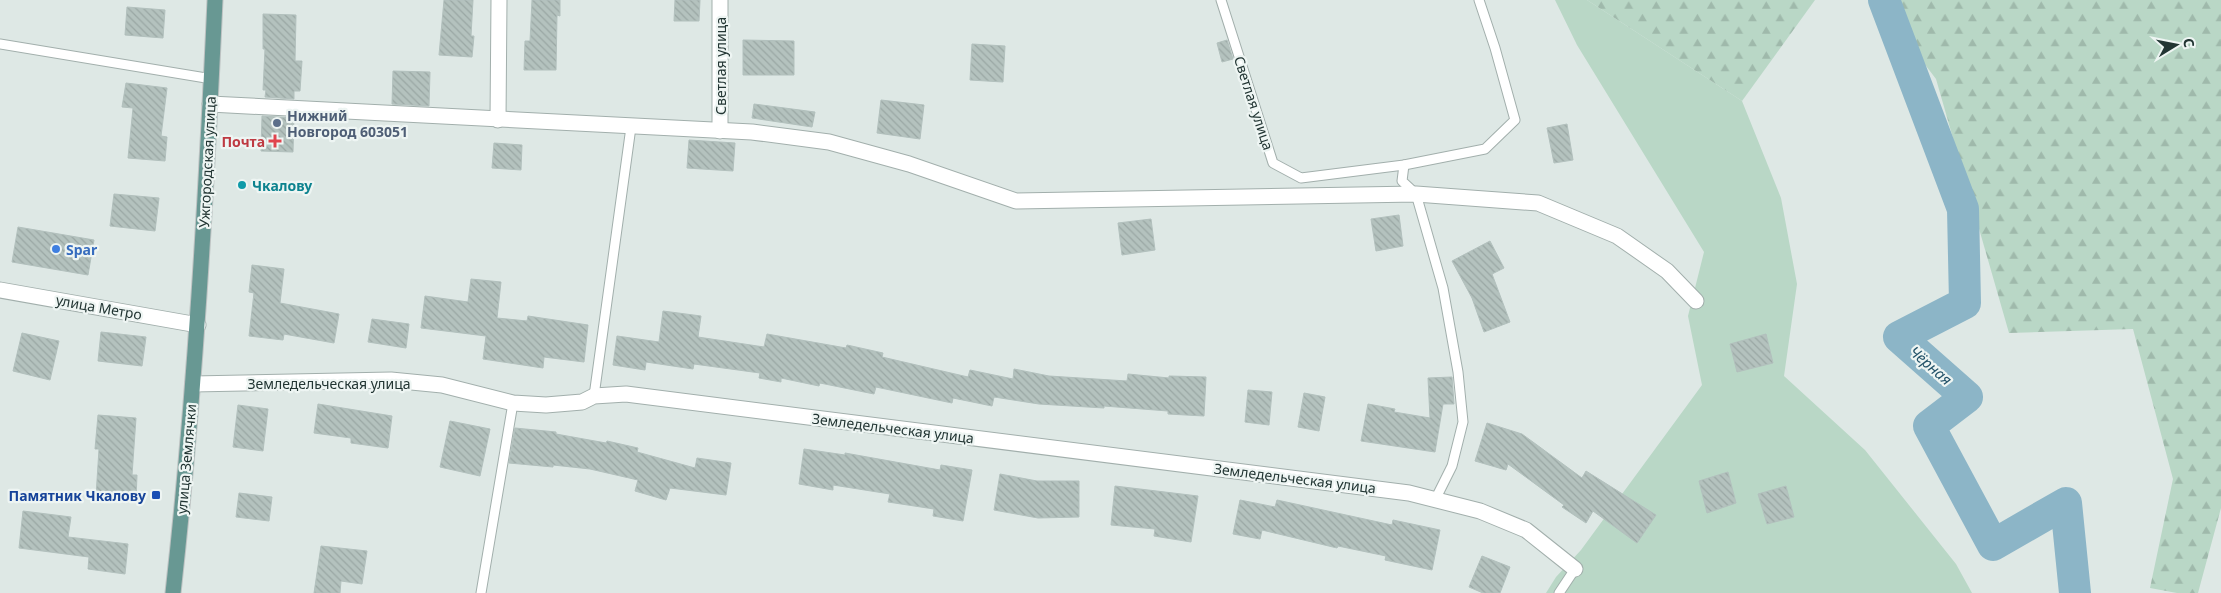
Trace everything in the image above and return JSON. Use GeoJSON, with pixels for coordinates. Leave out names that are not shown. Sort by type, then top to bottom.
{"type":"FeatureCollection","features":[{"type":"Feature","properties":{"kind":"main road","name":"Ужгородская улица"},"geometry":{"type":"LineString","coordinates":[[198,325],[215,0]]}},
{"type":"Feature","properties":{"kind":"main road","name":"улица Землячки"},"geometry":{"type":"LineString","coordinates":[[173,593],[198,325]]}},
{"type":"Feature","properties":{"kind":"street"},"geometry":{"type":"LineString","coordinates":[[498,120],[500,0]]}},
{"type":"Feature","properties":{"kind":"street","name":"Светлая улица"},"geometry":{"type":"LineString","coordinates":[[720,0],[720,131]]}},
{"type":"Feature","properties":{"kind":"street"},"geometry":{"type":"LineString","coordinates":[[210,104],[752,132],[829,142],[909,164],[1016,201],[1416,194],[1538,203],[1617,236],[1667,272],[1696,301]]}},
{"type":"Feature","properties":{"kind":"street","name":"улица Метро"},"geometry":{"type":"LineString","coordinates":[[0,290],[198,325]]}},
{"type":"Feature","properties":{"kind":"street","name":"Земледельческая улица"},"geometry":{"type":"LineString","coordinates":[[193,384],[391,380],[442,385],[513,403],[582,402],[594,396],[626,394],[1409,493],[1480,511],[1526,530],[1575,569]]}},
{"type":"Feature","properties":{"kind":"lane","name":"Светлая улица"},"geometry":{"type":"LineString","coordinates":[[1221,0],[1273,163],[1301,178],[1404,165],[1486,149],[1515,120],[1479,0]]}},
{"type":"Feature","properties":{"kind":"lane"},"geometry":{"type":"LineString","coordinates":[[0,44],[212,79]]}},
{"type":"Feature","properties":{"kind":"lane"},"geometry":{"type":"LineString","coordinates":[[594,396],[631,127]]}},
{"type":"Feature","properties":{"kind":"lane"},"geometry":{"type":"LineString","coordinates":[[1404,165],[1402,181],[1416,194],[1443,288],[1458,372],[1463,422],[1452,466],[1435,500]]}},
{"type":"Feature","properties":{"kind":"lane"},"geometry":{"type":"LineString","coordinates":[[481,593],[513,403]]}},
{"type":"Feature","properties":{"kind":"lane"},"geometry":{"type":"LineString","coordinates":[[1559,593],[1575,569]]}},
{"type":"Feature","properties":{"kind":"green space"},"geometry":{"type":"Polygon","coordinates":[[[1555,0],[1587,0],[1742,101],[1781,198],[1797,284],[1784,376],[1865,450],[1956,564],[1972,593],[1546,593],[1556,577],[1581,550],[1702,385],[1688,316],[1704,252],[1577,45],[1555,0]]]}},
{"type":"Feature","properties":{"kind":"green space"},"geometry":{"type":"Polygon","coordinates":[[[1587,0],[1815,0],[1742,101],[1587,0]]]}},
{"type":"Feature","properties":{"kind":"green space"},"geometry":{"type":"Polygon","coordinates":[[[1876,0],[2221,0],[2221,508],[2198,593],[2177,593],[2150,588],[2173,479],[2133,329],[2009,333],[1936,79],[1876,0]]]}},
{"type":"Feature","properties":{"kind":"building"},"geometry":{"type":"Polygon","coordinates":[[[444,0],[473,0],[471,36],[474,36],[472,57],[439,55],[444,0]]]}},
{"type":"Feature","properties":{"kind":"building"},"geometry":{"type":"Polygon","coordinates":[[[532,0],[560,0],[560,16],[557,15],[556,70],[524,70],[525,41],[530,41],[532,0]]]}},
{"type":"Feature","properties":{"kind":"building"},"geometry":{"type":"Polygon","coordinates":[[[675,0],[700,0],[699,21],[674,21],[675,0]]]}},
{"type":"Feature","properties":{"kind":"building"},"geometry":{"type":"Polygon","coordinates":[[[127,7],[165,10],[163,38],[125,35],[127,7]]]}},
{"type":"Feature","properties":{"kind":"building"},"geometry":{"type":"Polygon","coordinates":[[[263,14],[296,15],[295,61],[302,61],[300,91],[294,91],[294,99],[265,97],[266,90],[263,90],[265,49],[263,49],[263,14]]]}},
{"type":"Feature","properties":{"kind":"building"},"geometry":{"type":"Polygon","coordinates":[[[743,40],[794,41],[794,75],[743,75],[743,40]]]}},
{"type":"Feature","properties":{"kind":"building"},"geometry":{"type":"Polygon","coordinates":[[[1227,40],[1233,59],[1222,62],[1217,43],[1227,40]]]}},
{"type":"Feature","properties":{"kind":"building"},"geometry":{"type":"Polygon","coordinates":[[[972,44],[1005,46],[1003,82],[970,80],[972,44]]]}},
{"type":"Feature","properties":{"kind":"building"},"geometry":{"type":"Polygon","coordinates":[[[393,71],[430,72],[429,106],[392,104],[393,71]]]}},
{"type":"Feature","properties":{"kind":"building"},"geometry":{"type":"Polygon","coordinates":[[[126,83],[167,88],[161,136],[167,137],[165,161],[128,158],[133,108],[122,107],[126,83]]]}},
{"type":"Feature","properties":{"kind":"building"},"geometry":{"type":"Polygon","coordinates":[[[881,100],[924,105],[920,139],[877,133],[881,100]]]}},
{"type":"Feature","properties":{"kind":"building"},"geometry":{"type":"Polygon","coordinates":[[[754,104],[815,112],[812,127],[752,118],[754,104]]]}},
{"type":"Feature","properties":{"kind":"building"},"geometry":{"type":"Polygon","coordinates":[[[262,116],[294,118],[293,152],[261,151],[262,116]]]}},
{"type":"Feature","properties":{"kind":"building"},"geometry":{"type":"Polygon","coordinates":[[[1567,124],[1573,160],[1554,163],[1547,128],[1567,124]]]}},
{"type":"Feature","properties":{"kind":"building"},"geometry":{"type":"Polygon","coordinates":[[[689,140],[735,143],[733,171],[687,168],[689,140]]]}},
{"type":"Feature","properties":{"kind":"building"},"geometry":{"type":"Polygon","coordinates":[[[494,143],[522,145],[521,170],[492,168],[494,143]]]}},
{"type":"Feature","properties":{"kind":"building"},"geometry":{"type":"Polygon","coordinates":[[[114,194],[159,198],[155,231],[110,226],[114,194]]]}},
{"type":"Feature","properties":{"kind":"building"},"geometry":{"type":"Polygon","coordinates":[[[1399,215],[1403,246],[1376,251],[1371,219],[1399,215]]]}},
{"type":"Feature","properties":{"kind":"building"},"geometry":{"type":"Polygon","coordinates":[[[1151,219],[1155,250],[1122,255],[1118,223],[1151,219]]]}},
{"type":"Feature","properties":{"kind":"building"},"geometry":{"type":"Polygon","coordinates":[[[18,227],[94,240],[88,275],[12,262],[18,227]]]}},
{"type":"Feature","properties":{"kind":"building"},"geometry":{"type":"Polygon","coordinates":[[[1490,241],[1504,268],[1492,274],[1510,322],[1484,332],[1472,298],[1452,261],[1490,241]]]}},
{"type":"Feature","properties":{"kind":"building"},"geometry":{"type":"Polygon","coordinates":[[[252,265],[284,269],[280,303],[339,314],[334,343],[284,334],[283,340],[249,336],[254,293],[249,292],[252,265]]]}},
{"type":"Feature","properties":{"kind":"building"},"geometry":{"type":"Polygon","coordinates":[[[471,279],[501,282],[497,318],[527,321],[528,316],[588,325],[584,362],[544,357],[543,368],[483,359],[486,336],[421,328],[425,296],[468,302],[471,279]]]}},
{"type":"Feature","properties":{"kind":"building"},"geometry":{"type":"Polygon","coordinates":[[[663,311],[701,316],[698,337],[764,347],[767,334],[846,348],[847,345],[883,353],[882,357],[968,377],[970,370],[1013,379],[1014,369],[1049,376],[1127,381],[1128,374],[1169,378],[1169,376],[1206,377],[1204,416],[1168,414],[1168,411],[1104,406],[1104,408],[1039,404],[994,397],[992,406],[953,398],[952,403],[876,387],[874,394],[820,383],[819,386],[781,378],[781,382],[759,378],[760,373],[694,364],[693,369],[646,362],[645,370],[613,365],[617,336],[659,342],[663,311]]]}},
{"type":"Feature","properties":{"kind":"building"},"geometry":{"type":"Polygon","coordinates":[[[372,319],[409,324],[406,348],[368,342],[372,319]]]}},
{"type":"Feature","properties":{"kind":"building"},"geometry":{"type":"Polygon","coordinates":[[[101,332],[146,337],[142,366],[98,361],[101,332]]]}},
{"type":"Feature","properties":{"kind":"building"},"geometry":{"type":"Polygon","coordinates":[[[22,333],[59,341],[50,380],[13,371],[22,333]]]}},
{"type":"Feature","properties":{"kind":"building"},"geometry":{"type":"Polygon","coordinates":[[[1766,334],[1773,363],[1737,372],[1730,344],[1766,334]]]}},
{"type":"Feature","properties":{"kind":"building"},"geometry":{"type":"Polygon","coordinates":[[[1452,377],[1454,404],[1443,404],[1435,452],[1361,441],[1368,404],[1395,409],[1394,412],[1430,418],[1428,378],[1452,377]]]}},
{"type":"Feature","properties":{"kind":"building"},"geometry":{"type":"Polygon","coordinates":[[[1248,390],[1272,392],[1269,425],[1245,422],[1248,390]]]}},
{"type":"Feature","properties":{"kind":"building"},"geometry":{"type":"Polygon","coordinates":[[[1304,393],[1325,397],[1319,431],[1298,427],[1304,393]]]}},
{"type":"Feature","properties":{"kind":"building"},"geometry":{"type":"Polygon","coordinates":[[[318,404],[392,416],[388,448],[351,443],[351,438],[314,433],[318,404]]]}},
{"type":"Feature","properties":{"kind":"building"},"geometry":{"type":"Polygon","coordinates":[[[238,405],[268,409],[263,451],[233,447],[238,405]]]}},
{"type":"Feature","properties":{"kind":"building"},"geometry":{"type":"Polygon","coordinates":[[[98,415],[136,418],[132,475],[137,475],[136,499],[96,496],[99,449],[95,449],[98,415]]]}},
{"type":"Feature","properties":{"kind":"building"},"geometry":{"type":"Polygon","coordinates":[[[450,421],[490,429],[480,476],[440,467],[450,421]]]}},
{"type":"Feature","properties":{"kind":"building"},"geometry":{"type":"Polygon","coordinates":[[[1487,423],[1522,434],[1582,478],[1586,471],[1656,515],[1637,543],[1593,511],[1586,523],[1562,507],[1564,505],[1508,464],[1506,470],[1475,461],[1487,423]]]}},
{"type":"Feature","properties":{"kind":"building"},"geometry":{"type":"Polygon","coordinates":[[[515,428],[556,432],[556,434],[606,443],[607,441],[638,448],[637,452],[695,468],[697,458],[731,463],[726,495],[670,488],[666,500],[635,491],[638,480],[590,469],[509,463],[515,428]]]}},
{"type":"Feature","properties":{"kind":"building"},"geometry":{"type":"Polygon","coordinates":[[[804,449],[845,455],[845,453],[940,470],[941,465],[972,470],[963,521],[933,516],[934,509],[888,502],[890,494],[833,485],[833,490],[799,484],[804,449]]]}},
{"type":"Feature","properties":{"kind":"building"},"geometry":{"type":"Polygon","coordinates":[[[1728,472],[1736,503],[1707,513],[1699,481],[1728,472]]]}},
{"type":"Feature","properties":{"kind":"building"},"geometry":{"type":"Polygon","coordinates":[[[1000,474],[1037,481],[1079,481],[1079,517],[1038,518],[994,510],[1000,474]]]}},
{"type":"Feature","properties":{"kind":"building"},"geometry":{"type":"Polygon","coordinates":[[[1115,486],[1198,496],[1191,542],[1154,536],[1155,529],[1111,525],[1115,486]]]}},
{"type":"Feature","properties":{"kind":"building"},"geometry":{"type":"Polygon","coordinates":[[[1786,486],[1794,517],[1767,524],[1758,494],[1786,486]]]}},
{"type":"Feature","properties":{"kind":"building"},"geometry":{"type":"Polygon","coordinates":[[[239,493],[272,497],[269,521],[236,517],[239,493]]]}},
{"type":"Feature","properties":{"kind":"building"},"geometry":{"type":"Polygon","coordinates":[[[1240,500],[1275,507],[1277,500],[1392,525],[1393,520],[1440,530],[1432,570],[1385,560],[1386,556],[1338,546],[1337,548],[1262,530],[1260,539],[1233,534],[1240,500]]]}},
{"type":"Feature","properties":{"kind":"building"},"geometry":{"type":"Polygon","coordinates":[[[23,511],[71,517],[68,537],[128,544],[125,574],[88,569],[89,557],[19,548],[23,511]]]}},
{"type":"Feature","properties":{"kind":"building"},"geometry":{"type":"Polygon","coordinates":[[[321,546],[367,551],[362,584],[341,581],[340,593],[314,593],[321,546]]]}},
{"type":"Feature","properties":{"kind":"building"},"geometry":{"type":"Polygon","coordinates":[[[1482,556],[1510,567],[1500,593],[1483,593],[1469,587],[1482,556]]]}},
{"type":"Feature","properties":{"kind":"waterway","name":"Чёрная"},"geometry":{"type":"LineString","coordinates":[[1884,0],[1963,209],[1965,303],[1899,337],[1967,397],[1929,426],[1993,545],[2066,503],[2075,593]]}},
{"type":"Feature","properties":{"kind":"place","name":"Нижний Новгород 603051"},"geometry":{"type":"Point","coordinates":[277,123]}},
{"type":"Feature","properties":{"kind":"place","name":"Почта"},"geometry":{"type":"Point","coordinates":[275,141]}},
{"type":"Feature","properties":{"kind":"place","name":"Чкалову"},"geometry":{"type":"Point","coordinates":[242,185]}},
{"type":"Feature","properties":{"kind":"place","name":"Spar"},"geometry":{"type":"Point","coordinates":[56,249]}},
{"type":"Feature","properties":{"kind":"place","name":"Памятник Чкалову"},"geometry":{"type":"Point","coordinates":[156,495]}}]}
